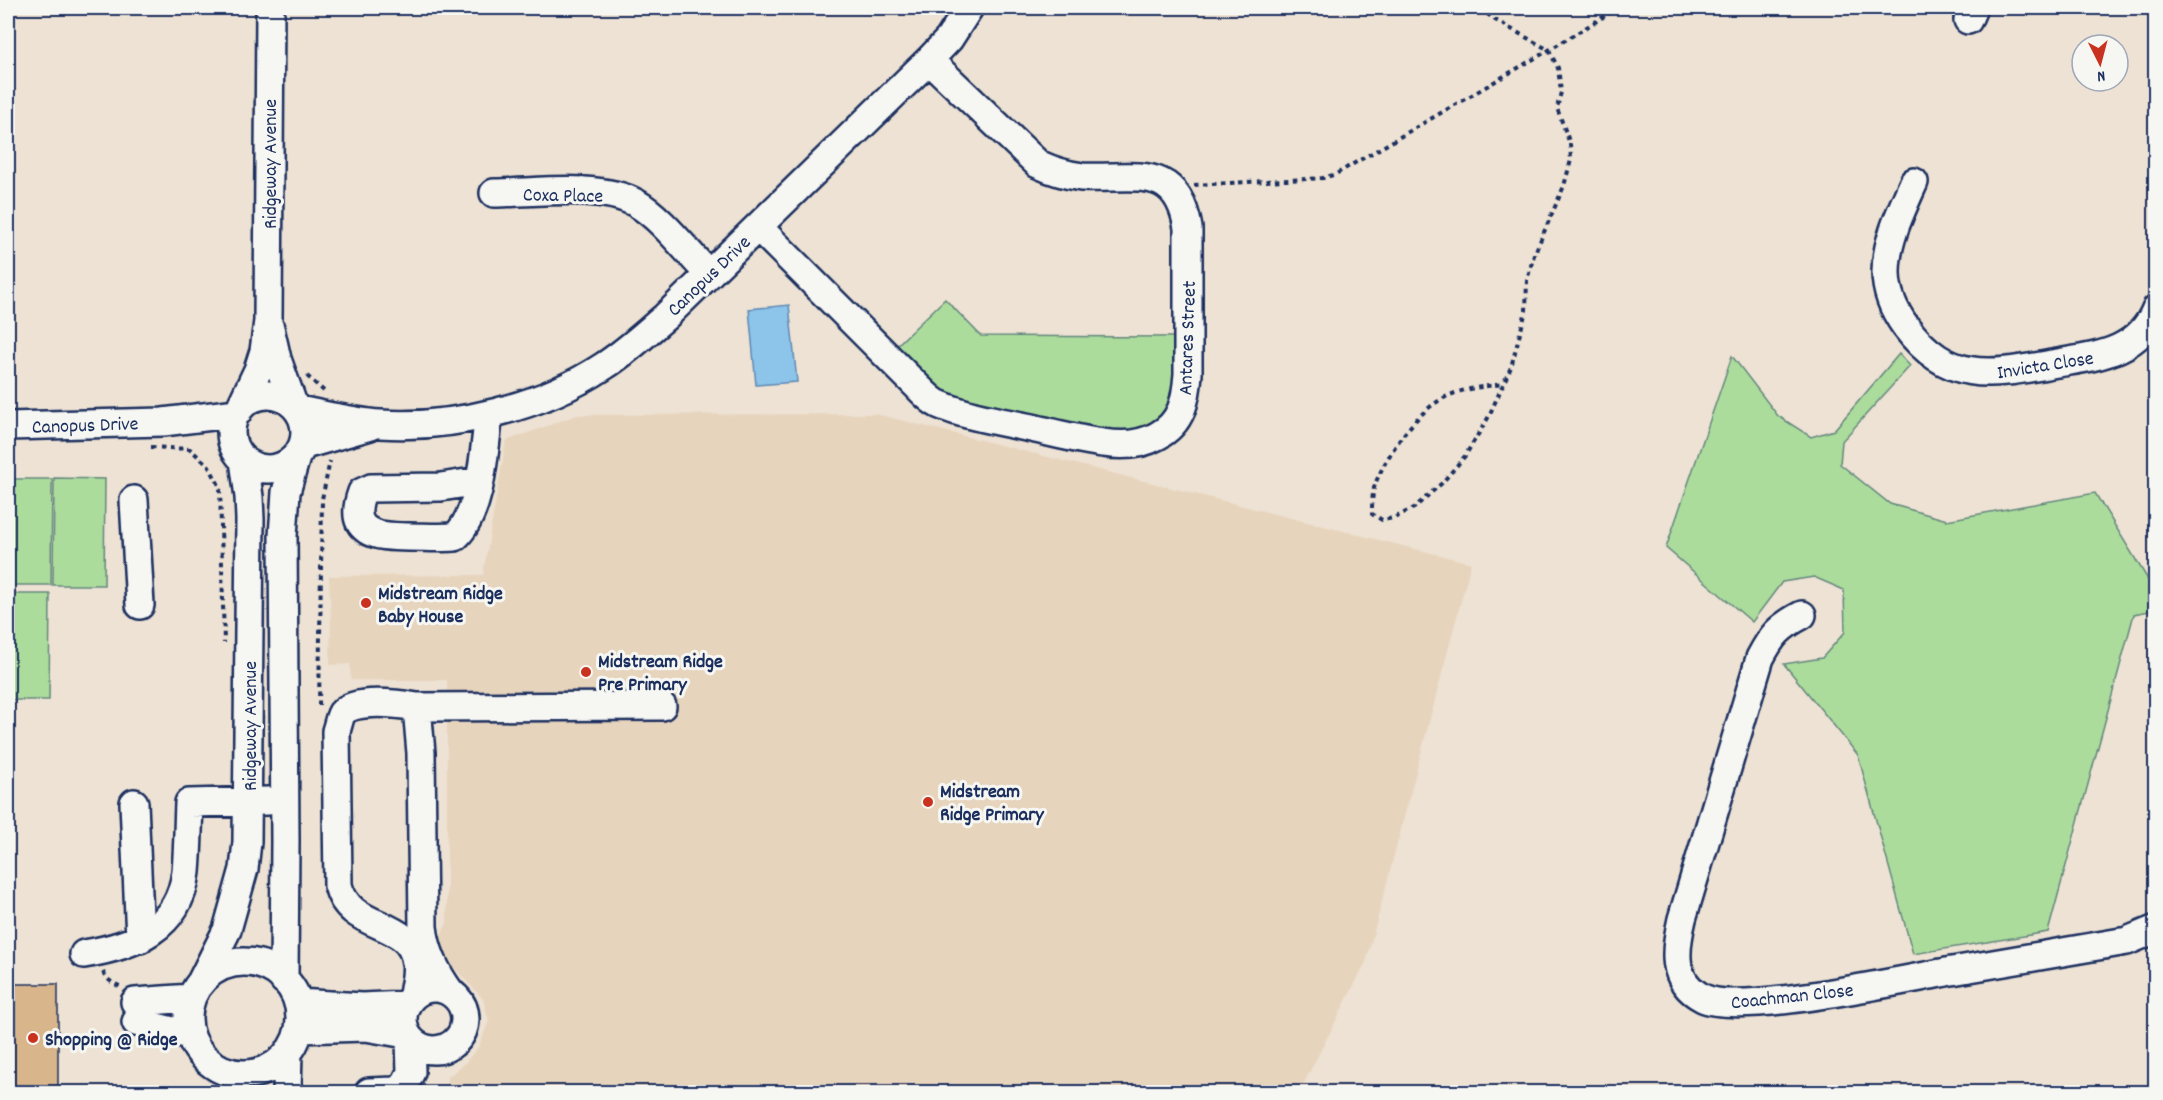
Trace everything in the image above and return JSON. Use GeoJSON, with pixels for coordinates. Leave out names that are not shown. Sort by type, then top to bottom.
{"type":"FeatureCollection","features":[{"type":"Feature","properties":{"kind":"street","name":"Ridgeway Avenue"},"geometry":{"type":"LineString","coordinates":[[239,410],[258,370],[264,351],[268,321],[270,8]]}},
{"type":"Feature","properties":{"kind":"street","name":"Canopus Drive"},"geometry":{"type":"LineString","coordinates":[[296,407],[380,424],[457,420],[489,414],[560,390],[604,367],[638,341],[709,274],[929,60],[949,39],[969,8]]}},
{"type":"Feature","properties":{"kind":"street"},"geometry":{"type":"LineString","coordinates":[[929,60],[1038,164],[1058,173],[1082,177],[1153,179],[1169,187]]}},
{"type":"Feature","properties":{"kind":"street","name":"Invicta Close"},"geometry":{"type":"LineString","coordinates":[[1914,182],[1895,227],[1888,254],[1887,284],[1899,317],[1916,340],[1944,363],[1977,373],[1998,374],[2103,355],[2132,341],[2154,315]]}},
{"type":"Feature","properties":{"kind":"street","name":"Antares Street"},"geometry":{"type":"LineString","coordinates":[[758,227],[935,402],[950,409],[1103,443],[1141,443],[1157,437],[1170,427],[1180,415],[1186,396],[1188,228],[1185,210],[1178,195],[1169,187]]}},
{"type":"Feature","properties":{"kind":"street","name":"Coxa Place"},"geometry":{"type":"LineString","coordinates":[[494,193],[594,191],[624,197],[638,204],[654,217],[709,274]]}},
{"type":"Feature","properties":{"kind":"street","name":"Ridgeway Avenue"},"geometry":{"type":"LineString","coordinates":[[268,321],[278,359],[296,407]]}},
{"type":"Feature","properties":{"kind":"street"},"geometry":{"type":"LineString","coordinates":[[272,395],[283,398],[296,407],[304,420],[306,433],[300,451],[287,465],[265,469],[254,466],[240,456],[232,441],[231,429],[239,410],[249,400],[260,396],[272,395]]}},
{"type":"Feature","properties":{"kind":"street","name":"Canopus Drive"},"geometry":{"type":"LineString","coordinates":[[8,426],[163,422],[239,410]]}},
{"type":"Feature","properties":{"kind":"street"},"geometry":{"type":"LineString","coordinates":[[479,481],[489,414]]}},
{"type":"Feature","properties":{"kind":"street","name":"Canopus Drive"},"geometry":{"type":"LineString","coordinates":[[163,422],[200,432],[240,456]]}},
{"type":"Feature","properties":{"kind":"street","name":"Canopus Drive"},"geometry":{"type":"LineString","coordinates":[[300,451],[380,424]]}},
{"type":"Feature","properties":{"kind":"street","name":"Ridgeway Avenue"},"geometry":{"type":"LineString","coordinates":[[284,980],[283,536],[286,492],[300,451]]}},
{"type":"Feature","properties":{"kind":"street","name":"Ridgeway Avenue"},"geometry":{"type":"LineString","coordinates":[[196,990],[227,930],[238,895],[247,842],[250,519],[249,497],[240,456]]}},
{"type":"Feature","properties":{"kind":"street"},"geometry":{"type":"LineString","coordinates":[[134,500],[140,605]]}},
{"type":"Feature","properties":{"kind":"street","name":"Coachman Close"},"geometry":{"type":"LineString","coordinates":[[1802,615],[1784,625],[1774,634],[1760,658],[1682,919],[1676,952],[1677,966],[1683,981],[1690,990],[1705,999],[1719,1002],[1737,1003],[1795,998],[2127,941],[2156,929]]}},
{"type":"Feature","properties":{"kind":"street"},"geometry":{"type":"LineString","coordinates":[[369,1092],[394,1091],[403,1088],[411,1072],[408,1037],[403,1024],[403,1014],[410,1000],[417,971],[414,952],[402,937],[357,914],[346,906],[341,898],[338,885],[336,731],[342,714],[349,708],[381,704],[417,707],[662,706]]}},
{"type":"Feature","properties":{"kind":"street"},"geometry":{"type":"LineString","coordinates":[[209,1062],[224,1071],[242,1074],[259,1072],[275,1065],[293,1041],[366,1027],[408,1037],[421,1048],[433,1051],[446,1048],[462,1033],[465,1023],[464,1011],[434,969],[423,927],[421,753],[417,707]]}},
{"type":"Feature","properties":{"kind":"street"},"geometry":{"type":"LineString","coordinates":[[84,954],[113,950],[140,939],[159,926],[174,910],[186,874],[189,803],[284,801]]}},
{"type":"Feature","properties":{"kind":"street"},"geometry":{"type":"LineString","coordinates":[[134,803],[140,939]]}},
{"type":"Feature","properties":{"kind":"street"},"geometry":{"type":"LineString","coordinates":[[375,923],[397,918],[406,913],[422,891]]}},
{"type":"Feature","properties":{"kind":"street"},"geometry":{"type":"LineString","coordinates":[[228,1092],[226,1085],[197,1050],[190,1035],[188,1016],[196,990],[215,970],[232,963],[251,963],[269,968],[284,980],[293,990],[298,1003],[300,1016],[293,1041],[286,1092]]}},
{"type":"Feature","properties":{"kind":"street"},"geometry":{"type":"LineString","coordinates":[[298,1003],[362,1008],[410,1000],[425,989],[439,988],[451,993]]}},
{"type":"Feature","properties":{"kind":"street"},"geometry":{"type":"LineString","coordinates":[[190,1035],[135,1012],[196,990]]}},
{"type":"Feature","properties":{"kind":"street"},"geometry":{"type":"LineString","coordinates":[[422,1092],[429,1074],[446,1048]]}},
{"type":"Feature","properties":{"kind":"path"},"geometry":{"type":"LineString","coordinates":[[1480,8],[1495,20],[1549,50],[1558,68],[1562,92],[1557,108],[1569,144],[1571,160],[1564,186],[1534,255],[1527,280],[1526,311],[1511,366],[1488,418],[1465,456],[1442,483],[1414,508],[1394,518],[1382,520],[1372,514],[1375,484],[1403,436],[1421,416],[1437,402],[1458,393],[1478,387],[1503,384]]}},
{"type":"Feature","properties":{"kind":"path"},"geometry":{"type":"LineString","coordinates":[[1169,187],[1312,179],[1336,174],[1618,8]]}},
{"type":"Feature","properties":{"kind":"path"},"geometry":{"type":"LineString","coordinates":[[305,374],[330,396]]}},
{"type":"Feature","properties":{"kind":"path"},"geometry":{"type":"LineString","coordinates":[[147,447],[190,449],[210,466],[220,487],[224,645]]}},
{"type":"Feature","properties":{"kind":"path"},"geometry":{"type":"LineString","coordinates":[[319,709],[322,499],[332,455]]}},
{"type":"Feature","properties":{"kind":"shaded area","name":"Midstream Ridge Primary"},"geometry":{"type":"Polygon","coordinates":[[[876,414],[1471,563],[1366,962],[1303,1085],[1288,1092],[447,1092],[448,1077],[465,1063],[479,1046],[489,1021],[483,999],[446,959],[441,935],[447,923],[447,680],[351,680],[350,664],[330,665],[329,576],[483,575],[506,441],[577,415],[876,414]]]}},
{"type":"Feature","properties":{"kind":"green space"},"geometry":{"type":"Polygon","coordinates":[[[945,299],[981,336],[1175,337],[1178,382],[1176,395],[1167,412],[1160,418],[1135,431],[1116,435],[944,395],[893,349],[945,299]]]}},
{"type":"Feature","properties":{"kind":"green space"},"geometry":{"type":"Polygon","coordinates":[[[1899,354],[1910,366],[1842,441],[1840,464],[1890,504],[1947,520],[2095,493],[2155,591],[2155,610],[2134,614],[2048,932],[1913,954],[1858,755],[1784,664],[1822,658],[1845,632],[1844,590],[1814,577],[1782,582],[1752,622],[1666,548],[1732,356],[1778,416],[1811,437],[1834,430],[1899,354]]]}},
{"type":"Feature","properties":{"kind":"green space"},"geometry":{"type":"Polygon","coordinates":[[[54,478],[105,479],[104,585],[53,585],[54,478]]]}},
{"type":"Feature","properties":{"kind":"green space"},"geometry":{"type":"Polygon","coordinates":[[[8,479],[52,479],[51,585],[8,585],[8,479]]]}},
{"type":"Feature","properties":{"kind":"green space"},"geometry":{"type":"Polygon","coordinates":[[[8,594],[50,594],[49,700],[8,700],[8,594]]]}},
{"type":"Feature","properties":{"kind":"water"},"geometry":{"type":"Polygon","coordinates":[[[789,305],[797,382],[756,385],[749,309],[789,305]]]}},
{"type":"Feature","properties":{"kind":"building","name":"Shopping @ Ridge"},"geometry":{"type":"Polygon","coordinates":[[[8,984],[58,984],[58,1092],[8,1092],[8,984]]]}},
{"type":"Feature","properties":{"kind":"place","name":"Midstream Ridge Baby House"},"geometry":{"type":"Point","coordinates":[366,603]}},
{"type":"Feature","properties":{"kind":"place","name":"Midstream Ridge Pre Primary"},"geometry":{"type":"Point","coordinates":[586,672]}},
{"type":"Feature","properties":{"kind":"place","name":"Midstream Ridge Primary"},"geometry":{"type":"Point","coordinates":[928,802]}},
{"type":"Feature","properties":{"kind":"place","name":"Shopping @ Ridge"},"geometry":{"type":"Point","coordinates":[33,1038]}}]}
